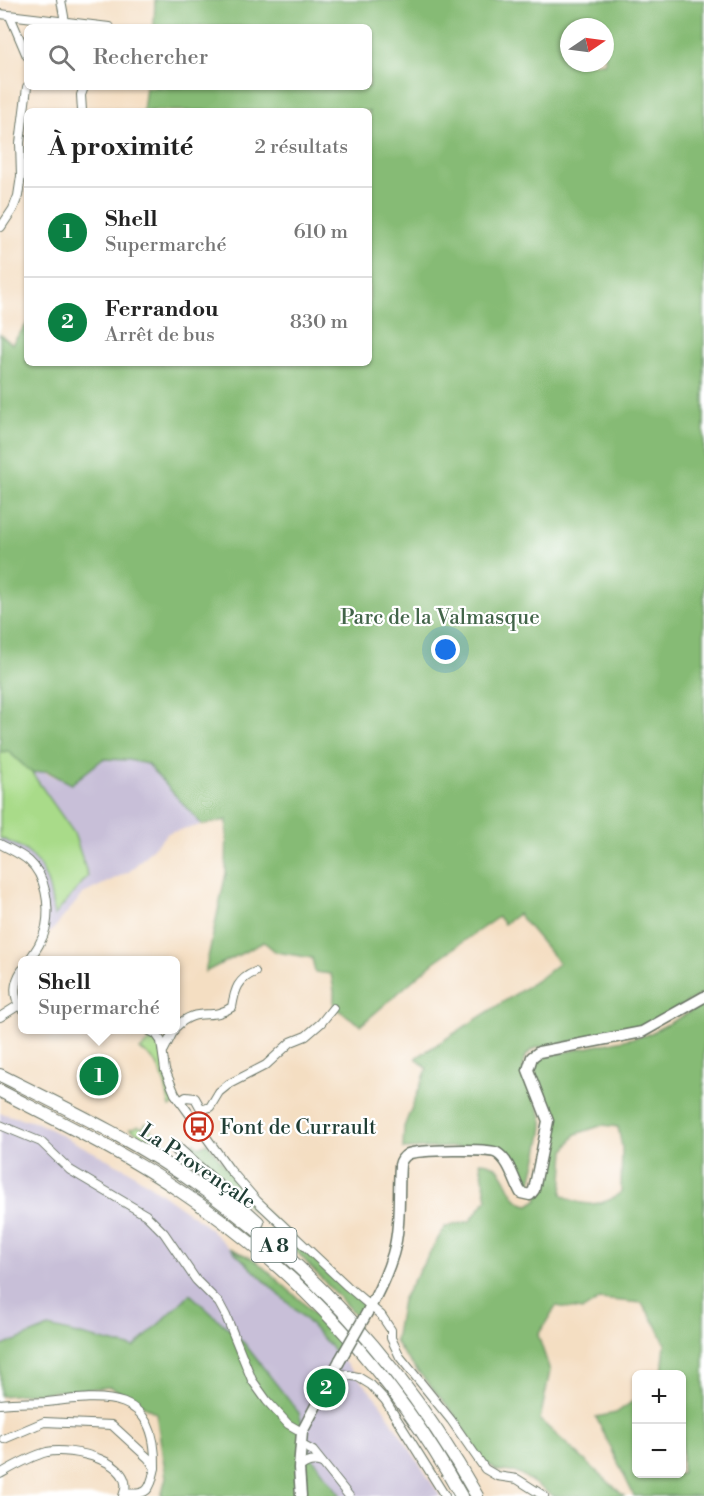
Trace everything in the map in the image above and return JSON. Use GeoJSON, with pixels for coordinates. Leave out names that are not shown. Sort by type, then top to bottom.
{"type":"FeatureCollection","features":[{"type":"Feature","properties":{"kind":"highway","name":"La Provençale"},"geometry":{"type":"LineString","coordinates":[[0,1075],[130,1143],[199,1186],[269,1241],[310,1277],[354,1323],[390,1366],[434,1425],[477,1496]]}},
{"type":"Feature","properties":{"kind":"highway","name":"La Provençale"},"geometry":{"type":"LineString","coordinates":[[0,1091],[95,1140],[168,1182],[209,1210],[297,1284],[342,1330],[384,1380],[461,1496]]}},
{"type":"Feature","properties":{"kind":"highway"},"geometry":{"type":"LineString","coordinates":[[0,1100],[95,1140]]}},
{"type":"Feature","properties":{"kind":"highway"},"geometry":{"type":"LineString","coordinates":[[177,1149],[281,1242],[310,1277]]}},
{"type":"Feature","properties":{"kind":"main road"},"geometry":{"type":"LineString","coordinates":[[301,1496],[299,1468],[302,1432],[380,1288],[393,1254],[397,1233],[400,1165],[404,1157],[414,1152],[493,1151],[506,1163],[522,1193],[530,1195],[534,1190],[548,1121],[528,1070],[532,1057],[539,1052],[642,1032],[704,997]]}},
{"type":"Feature","properties":{"kind":"street"},"geometry":{"type":"LineString","coordinates":[[61,0],[64,22]]}},
{"type":"Feature","properties":{"kind":"street"},"geometry":{"type":"LineString","coordinates":[[0,14],[76,24]]}},
{"type":"Feature","properties":{"kind":"street"},"geometry":{"type":"LineString","coordinates":[[10,16],[24,49]]}},
{"type":"Feature","properties":{"kind":"street"},"geometry":{"type":"LineString","coordinates":[[24,108],[27,90]]}},
{"type":"Feature","properties":{"kind":"street"},"geometry":{"type":"LineString","coordinates":[[82,108],[83,90]]}},
{"type":"Feature","properties":{"kind":"street"},"geometry":{"type":"LineString","coordinates":[[0,227],[13,209],[18,196],[24,111]]}},
{"type":"Feature","properties":{"kind":"street"},"geometry":{"type":"LineString","coordinates":[[0,844],[29,861],[38,871],[44,886],[48,905],[46,927],[41,942],[32,956]]}},
{"type":"Feature","properties":{"kind":"street"},"geometry":{"type":"LineString","coordinates":[[180,1024],[192,1016],[207,1013],[213,1016],[222,1014],[232,1007],[237,984],[244,977],[255,972]]}},
{"type":"Feature","properties":{"kind":"street"},"geometry":{"type":"LineString","coordinates":[[18,978],[16,982],[18,1000]]}},
{"type":"Feature","properties":{"kind":"street"},"geometry":{"type":"LineString","coordinates":[[0,1017],[18,1008]]}},
{"type":"Feature","properties":{"kind":"street"},"geometry":{"type":"LineString","coordinates":[[180,1101],[186,1097],[195,1098],[200,1107],[204,1109],[210,1107],[219,1092],[229,1084],[266,1065],[291,1042],[306,1036],[333,1008]]}},
{"type":"Feature","properties":{"kind":"street"},"geometry":{"type":"LineString","coordinates":[[156,1034],[164,1050],[168,1082],[230,1170],[257,1201],[369,1308],[381,1315],[391,1330],[391,1338],[400,1357],[451,1420],[484,1469],[496,1476],[517,1479],[544,1496]]}},
{"type":"Feature","properties":{"kind":"street"},"geometry":{"type":"LineString","coordinates":[[164,1050],[172,1034]]}},
{"type":"Feature","properties":{"kind":"street"},"geometry":{"type":"LineString","coordinates":[[0,1125],[40,1142],[70,1170],[146,1215],[164,1233],[196,1280],[219,1303],[252,1380],[288,1424],[302,1432]]}},
{"type":"Feature","properties":{"kind":"street"},"geometry":{"type":"LineString","coordinates":[[338,1365],[342,1374],[358,1377],[371,1385],[385,1400],[445,1496]]}},
{"type":"Feature","properties":{"kind":"street"},"geometry":{"type":"LineString","coordinates":[[0,1404],[94,1397],[117,1400],[134,1407],[143,1418],[155,1449],[155,1468],[151,1487],[141,1496],[124,1494],[126,1485],[116,1467],[73,1452],[48,1452],[0,1474]]}},
{"type":"Feature","properties":{"kind":"street"},"geometry":{"type":"LineString","coordinates":[[4,1439],[44,1422],[111,1425],[148,1458],[155,1468]]}},
{"type":"Feature","properties":{"kind":"street"},"geometry":{"type":"LineString","coordinates":[[300,1444],[313,1451],[349,1496]]}},
{"type":"Feature","properties":{"kind":"street"},"geometry":{"type":"LineString","coordinates":[[299,1468],[311,1461],[322,1463]]}},
{"type":"Feature","properties":{"kind":"shaded area"},"geometry":{"type":"Polygon","coordinates":[[[0,752],[71,784],[103,759],[129,760],[147,764],[202,825],[168,833],[130,871],[83,894],[50,933],[42,925],[43,900],[33,875],[16,857],[0,849],[0,752]]]}},
{"type":"Feature","properties":{"kind":"shaded area"},"geometry":{"type":"Polygon","coordinates":[[[0,1113],[38,1123],[128,1170],[202,1222],[306,1320],[377,1398],[440,1496],[341,1496],[311,1456],[299,1413],[134,1348],[49,1327],[0,1347],[0,1113]]]}},
{"type":"Feature","properties":{"kind":"green space","name":"Parc de la Valmasque"},"geometry":{"type":"Polygon","coordinates":[[[155,0],[704,0],[704,993],[641,1028],[536,1048],[527,1055],[523,1063],[524,1072],[543,1122],[538,1153],[528,1188],[524,1187],[509,1156],[491,1146],[403,1149],[404,1127],[427,1069],[416,1058],[539,979],[559,963],[518,914],[504,924],[498,917],[434,962],[361,1025],[334,1007],[331,974],[315,972],[312,958],[276,952],[264,942],[205,972],[226,873],[227,820],[202,825],[147,764],[129,760],[103,759],[71,784],[47,771],[32,773],[8,751],[0,752],[0,334],[12,344],[24,328],[24,366],[372,366],[372,108],[143,108],[146,90],[372,90],[372,24],[154,24],[155,0]]]}},
{"type":"Feature","properties":{"kind":"green space"},"geometry":{"type":"Polygon","coordinates":[[[8,751],[32,773],[74,833],[88,876],[54,916],[47,880],[39,865],[23,849],[0,838],[0,752],[8,751]]]}},
{"type":"Feature","properties":{"kind":"green space"},"geometry":{"type":"Polygon","coordinates":[[[704,1003],[704,1496],[634,1496],[596,1417],[616,1413],[632,1402],[632,1478],[686,1478],[686,1370],[662,1370],[665,1344],[657,1326],[642,1303],[600,1299],[583,1310],[556,1306],[538,1335],[550,1371],[540,1420],[624,1496],[553,1496],[519,1473],[496,1470],[483,1461],[454,1414],[404,1355],[395,1341],[402,1300],[445,1227],[470,1221],[487,1199],[480,1162],[498,1168],[521,1203],[529,1205],[537,1200],[550,1150],[553,1122],[536,1076],[537,1060],[647,1035],[704,1003]],[[603,1125],[576,1134],[565,1150],[562,1194],[576,1201],[591,1204],[607,1201],[621,1192],[622,1147],[618,1127],[603,1125]]]}},
{"type":"Feature","properties":{"kind":"green space"},"geometry":{"type":"Polygon","coordinates":[[[147,1034],[157,1038],[177,1103],[170,1107],[158,1066],[140,1050],[152,1039],[147,1034]]]}},
{"type":"Feature","properties":{"kind":"green space"},"geometry":{"type":"Polygon","coordinates":[[[146,1123],[161,1142],[180,1156],[215,1189],[139,1138],[141,1135],[130,1129],[139,1126],[142,1128],[146,1123]]]}},
{"type":"Feature","properties":{"kind":"green space"},"geometry":{"type":"Polygon","coordinates":[[[194,1142],[199,1147],[207,1143],[248,1195],[365,1306],[358,1318],[283,1237],[180,1148],[194,1142]]]}},
{"type":"Feature","properties":{"kind":"green space"},"geometry":{"type":"Polygon","coordinates":[[[230,1248],[255,1260],[344,1343],[338,1355],[306,1320],[230,1248]]]}},
{"type":"Feature","properties":{"kind":"green space"},"geometry":{"type":"Polygon","coordinates":[[[190,1294],[244,1343],[299,1413],[311,1456],[341,1496],[161,1496],[166,1477],[156,1413],[111,1387],[0,1396],[0,1347],[49,1327],[134,1348],[190,1294]]]}},
{"type":"Feature","properties":{"kind":"place","name":"Shell"},"geometry":{"type":"Point","coordinates":[99,1076]}},
{"type":"Feature","properties":{"kind":"place","name":"Font de Currault"},"geometry":{"type":"Point","coordinates":[199,1127]}},
{"type":"Feature","properties":{"kind":"place","name":"Ferrandou"},"geometry":{"type":"Point","coordinates":[326,1388]}}]}
